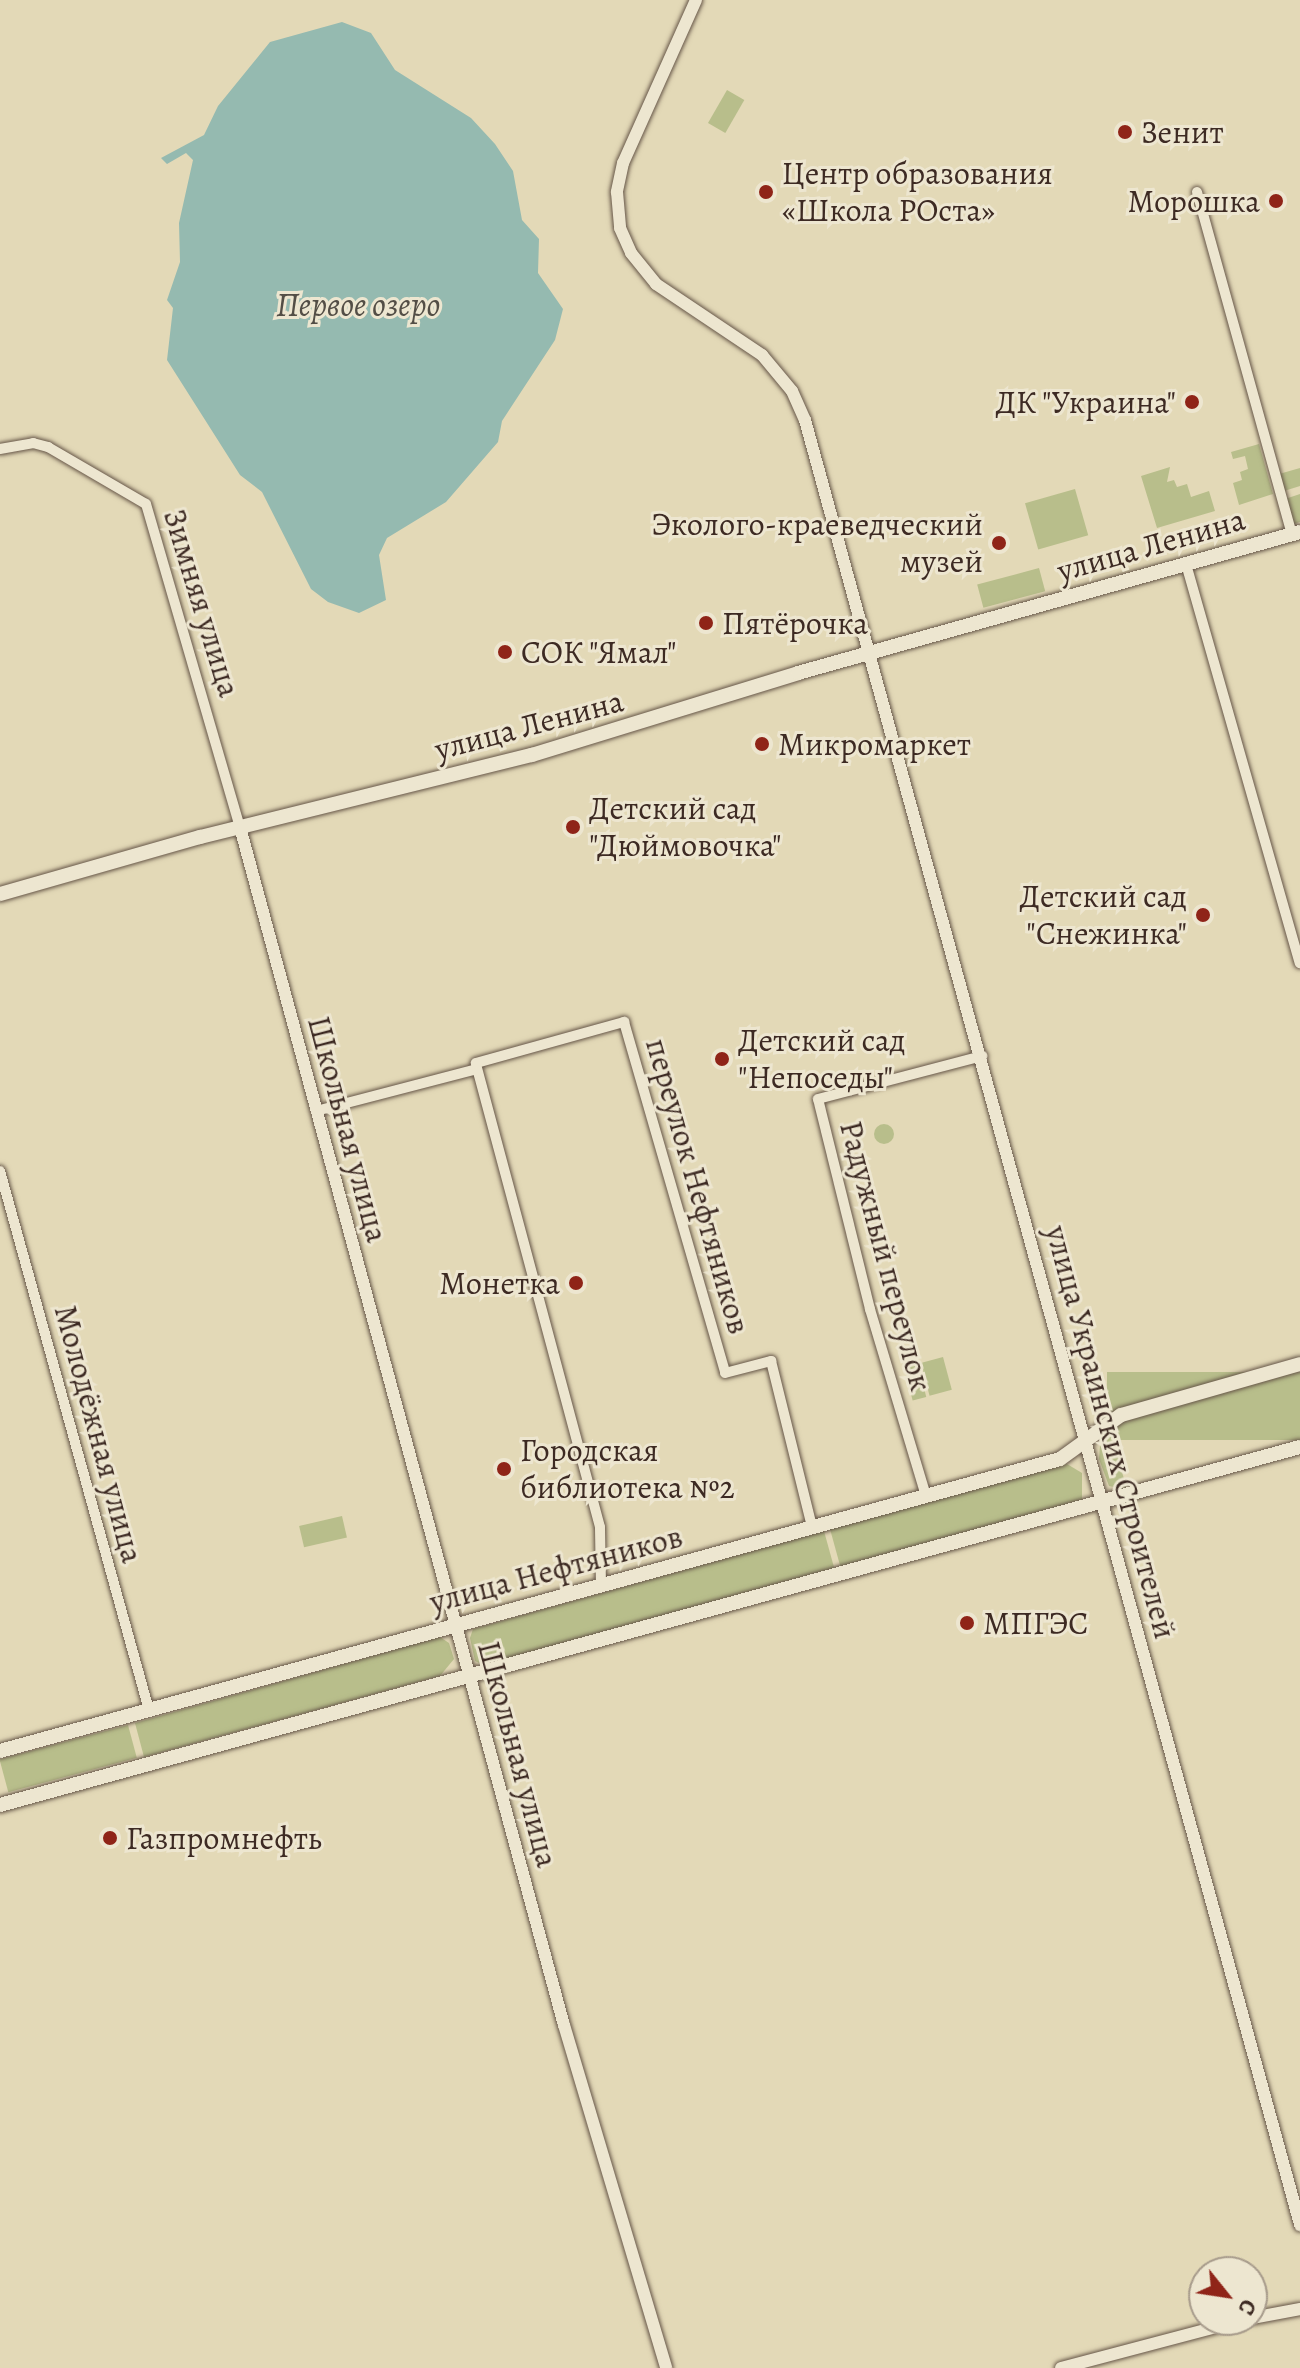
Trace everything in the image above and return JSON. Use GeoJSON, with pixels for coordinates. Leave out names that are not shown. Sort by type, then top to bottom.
{"type":"FeatureCollection","features":[{"type":"Feature","properties":{"kind":"main road","name":"улица Ленина"},"geometry":{"type":"LineString","coordinates":[[0,894],[240,827],[532,755],[869,653],[1296,534]]}},
{"type":"Feature","properties":{"kind":"main road","name":"улица Нефтяников"},"geometry":{"type":"LineString","coordinates":[[0,1751],[1060,1459],[1121,1415],[1300,1364]]}},
{"type":"Feature","properties":{"kind":"main road"},"geometry":{"type":"LineString","coordinates":[[0,1805],[1300,1447]]}},
{"type":"Feature","properties":{"kind":"street","name":"улица Украинских Строителей"},"geometry":{"type":"LineString","coordinates":[[696,0],[623,163],[616,204],[620,228],[646,274],[751,344],[792,391],[811,437],[1300,2225]]}},
{"type":"Feature","properties":{"kind":"street"},"geometry":{"type":"LineString","coordinates":[[1197,192],[1296,534]]}},
{"type":"Feature","properties":{"kind":"street","name":"Зимняя улица"},"geometry":{"type":"LineString","coordinates":[[0,449],[33,443],[48,447],[146,504],[240,827]]}},
{"type":"Feature","properties":{"kind":"street"},"geometry":{"type":"LineString","coordinates":[[1186,564],[1300,963]]}},
{"type":"Feature","properties":{"kind":"street","name":"Школьная улица"},"geometry":{"type":"LineString","coordinates":[[240,827],[564,2025],[666,2368]]}},
{"type":"Feature","properties":{"kind":"street","name":"переулок Нефтяников"},"geometry":{"type":"LineString","coordinates":[[316,1111],[624,1022],[725,1373],[771,1361],[812,1527]]}},
{"type":"Feature","properties":{"kind":"street","name":"Радужный переулок"},"geometry":{"type":"LineString","coordinates":[[926,1496],[870,1309],[818,1099],[982,1056]]}},
{"type":"Feature","properties":{"kind":"street"},"geometry":{"type":"LineString","coordinates":[[476,1066],[600,1527],[601,1586]]}},
{"type":"Feature","properties":{"kind":"street","name":"Молодёжная улица"},"geometry":{"type":"LineString","coordinates":[[0,1171],[149,1710]]}},
{"type":"Feature","properties":{"kind":"street"},"geometry":{"type":"LineString","coordinates":[[1268,2315],[1300,2309]]}},
{"type":"Feature","properties":{"kind":"street"},"geometry":{"type":"LineString","coordinates":[[1061,2368],[1188,2335]]}},
{"type":"Feature","properties":{"kind":"green space"},"geometry":{"type":"Polygon","coordinates":[[[727,90],[744,100],[725,133],[708,123],[727,90]]]}},
{"type":"Feature","properties":{"kind":"green space"},"geometry":{"type":"Polygon","coordinates":[[[1259,444],[1273,494],[1239,505],[1233,483],[1242,480],[1240,472],[1248,469],[1245,456],[1233,459],[1231,452],[1259,444]]]}},
{"type":"Feature","properties":{"kind":"green space"},"geometry":{"type":"Polygon","coordinates":[[[1170,467],[1167,482],[1174,480],[1177,487],[1187,484],[1191,497],[1209,491],[1215,511],[1157,528],[1141,476],[1170,467]]]}},
{"type":"Feature","properties":{"kind":"green space"},"geometry":{"type":"Polygon","coordinates":[[[1300,468],[1300,486],[1284,491],[1279,474],[1300,468]]]}},
{"type":"Feature","properties":{"kind":"green space"},"geometry":{"type":"Polygon","coordinates":[[[1075,489],[1088,535],[1038,549],[1025,503],[1075,489]]]}},
{"type":"Feature","properties":{"kind":"green space"},"geometry":{"type":"Polygon","coordinates":[[[1300,494],[1300,522],[1293,524],[1285,499],[1300,494]]]}},
{"type":"Feature","properties":{"kind":"green space"},"geometry":{"type":"Polygon","coordinates":[[[1039,568],[1045,591],[983,608],[977,585],[1039,568]]]}},
{"type":"Feature","properties":{"kind":"green space"},"geometry":{"type":"Polygon","coordinates":[[[884,1124],[891,1127],[894,1134],[891,1141],[884,1144],[877,1141],[874,1134],[877,1127],[884,1124]]]}},
{"type":"Feature","properties":{"kind":"green space"},"geometry":{"type":"Polygon","coordinates":[[[943,1357],[952,1390],[930,1396],[921,1363],[943,1357]]]}},
{"type":"Feature","properties":{"kind":"green space"},"geometry":{"type":"Polygon","coordinates":[[[918,1364],[926,1397],[913,1400],[904,1367],[918,1364]]]}},
{"type":"Feature","properties":{"kind":"green space"},"geometry":{"type":"Polygon","coordinates":[[[1107,1372],[1300,1372],[1300,1440],[1107,1440],[1107,1372]]]}},
{"type":"Feature","properties":{"kind":"green space"},"geometry":{"type":"Polygon","coordinates":[[[1110,1428],[1127,1490],[1109,1486],[1099,1459],[1100,1445],[1110,1428]]]}},
{"type":"Feature","properties":{"kind":"green space"},"geometry":{"type":"Polygon","coordinates":[[[1067,1464],[1082,1473],[1082,1501],[841,1569],[830,1529],[1067,1464]]]}},
{"type":"Feature","properties":{"kind":"green space"},"geometry":{"type":"Polygon","coordinates":[[[342,1516],[347,1537],[304,1547],[299,1526],[342,1516]]]}},
{"type":"Feature","properties":{"kind":"green space"},"geometry":{"type":"Polygon","coordinates":[[[824,1531],[835,1571],[483,1665],[475,1661],[470,1638],[473,1629],[824,1531]]]}},
{"type":"Feature","properties":{"kind":"green space"},"geometry":{"type":"Polygon","coordinates":[[[440,1637],[449,1643],[454,1659],[440,1676],[144,1757],[135,1723],[440,1637]]]}},
{"type":"Feature","properties":{"kind":"green space"},"geometry":{"type":"Polygon","coordinates":[[[128,1725],[137,1758],[8,1792],[0,1759],[128,1725]]]}},
{"type":"Feature","properties":{"kind":"water","name":"Первое озеро"},"geometry":{"type":"Polygon","coordinates":[[[342,22],[371,33],[395,70],[471,118],[495,144],[513,171],[522,220],[539,239],[538,273],[563,309],[555,340],[502,421],[498,442],[446,502],[387,538],[379,555],[386,600],[359,613],[328,602],[311,589],[262,492],[240,475],[167,360],[173,308],[167,300],[180,262],[179,223],[193,160],[186,153],[167,164],[161,158],[204,135],[218,106],[270,42],[342,22]]]}},
{"type":"Feature","properties":{"kind":"place","name":"Зенит"},"geometry":{"type":"Point","coordinates":[1125,132]}},
{"type":"Feature","properties":{"kind":"place","name":"Центр образования «Школа РОста»"},"geometry":{"type":"Point","coordinates":[766,192]}},
{"type":"Feature","properties":{"kind":"place","name":"Морошка"},"geometry":{"type":"Point","coordinates":[1276,201]}},
{"type":"Feature","properties":{"kind":"place","name":"ДК \"Украина\""},"geometry":{"type":"Point","coordinates":[1192,402]}},
{"type":"Feature","properties":{"kind":"place","name":"Эколого-краеведческий музей"},"geometry":{"type":"Point","coordinates":[999,543]}},
{"type":"Feature","properties":{"kind":"place","name":"Пятёрочка"},"geometry":{"type":"Point","coordinates":[706,623]}},
{"type":"Feature","properties":{"kind":"place","name":"СОК \"Ямал\""},"geometry":{"type":"Point","coordinates":[505,652]}},
{"type":"Feature","properties":{"kind":"place","name":"Микромаркет"},"geometry":{"type":"Point","coordinates":[762,744]}},
{"type":"Feature","properties":{"kind":"place","name":"Детский сад \"Дюймовочка\""},"geometry":{"type":"Point","coordinates":[573,827]}},
{"type":"Feature","properties":{"kind":"place","name":"Детский сад \"Снежинка\""},"geometry":{"type":"Point","coordinates":[1203,915]}},
{"type":"Feature","properties":{"kind":"place","name":"Детский сад \"Непоседы\""},"geometry":{"type":"Point","coordinates":[722,1059]}},
{"type":"Feature","properties":{"kind":"place","name":"Монетка"},"geometry":{"type":"Point","coordinates":[576,1283]}},
{"type":"Feature","properties":{"kind":"place","name":"Городская библиотека №2"},"geometry":{"type":"Point","coordinates":[504,1469]}},
{"type":"Feature","properties":{"kind":"place","name":"МПГЭС"},"geometry":{"type":"Point","coordinates":[967,1623]}},
{"type":"Feature","properties":{"kind":"place","name":"Газпромнефть"},"geometry":{"type":"Point","coordinates":[110,1838]}}]}
